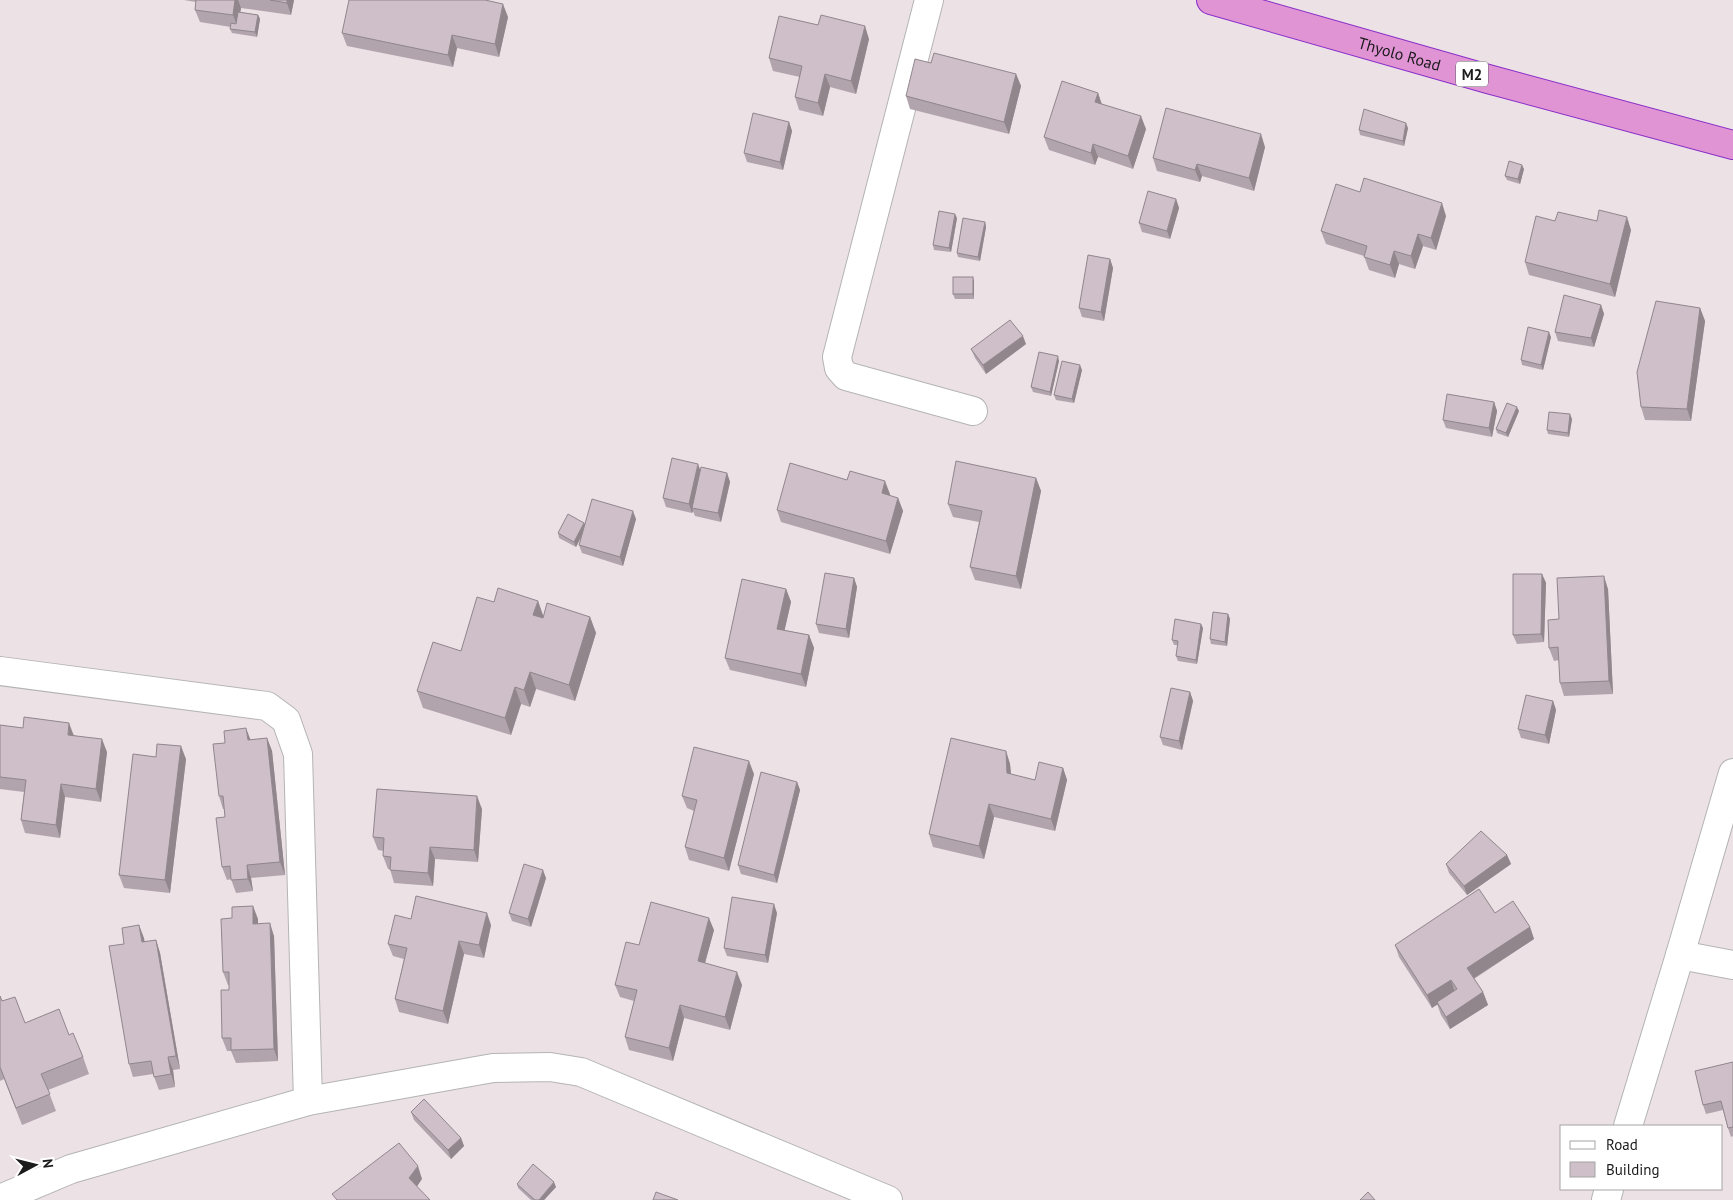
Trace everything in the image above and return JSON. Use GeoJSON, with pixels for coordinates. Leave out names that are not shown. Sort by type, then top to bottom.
{"type":"FeatureCollection","features":[{"type":"Feature","properties":{"kind":"highway","name":"Thyolo Road"},"geometry":{"type":"LineString","coordinates":[[1211,0],[1488,79],[1733,145]]}},
{"type":"Feature","properties":{"kind":"street"},"geometry":{"type":"LineString","coordinates":[[929,0],[837,357],[839,368],[846,376],[974,411]]}},
{"type":"Feature","properties":{"kind":"street"},"geometry":{"type":"LineString","coordinates":[[0,671],[267,706],[286,720],[298,754],[308,1101]]}},
{"type":"Feature","properties":{"kind":"street"},"geometry":{"type":"LineString","coordinates":[[1628,1125],[1733,772]]}},
{"type":"Feature","properties":{"kind":"street"},"geometry":{"type":"LineString","coordinates":[[1680,955],[1733,965]]}},
{"type":"Feature","properties":{"kind":"street"},"geometry":{"type":"LineString","coordinates":[[0,1199],[71,1169],[308,1101],[493,1068],[550,1067],[581,1072],[888,1200]]}},
{"type":"Feature","properties":{"kind":"building"},"geometry":{"type":"Polygon","coordinates":[[[196,0],[235,0],[233,15],[195,10],[196,0]]]}},
{"type":"Feature","properties":{"kind":"building"},"geometry":{"type":"Polygon","coordinates":[[[270,0],[287,0],[287,3],[270,0]]]}},
{"type":"Feature","properties":{"kind":"building"},"geometry":{"type":"Polygon","coordinates":[[[349,0],[485,0],[503,4],[495,44],[452,35],[448,55],[342,33],[349,0]]]}},
{"type":"Feature","properties":{"kind":"building"},"geometry":{"type":"Polygon","coordinates":[[[238,12],[258,15],[255,32],[230,29],[231,23],[236,24],[238,12]]]}},
{"type":"Feature","properties":{"kind":"building"},"geometry":{"type":"Polygon","coordinates":[[[821,15],[865,26],[851,81],[825,74],[818,103],[795,97],[802,66],[769,58],[779,16],[818,25],[821,15]]]}},
{"type":"Feature","properties":{"kind":"building"},"geometry":{"type":"Polygon","coordinates":[[[934,53],[1016,74],[1004,122],[906,96],[915,59],[931,63],[934,53]]]}},
{"type":"Feature","properties":{"kind":"building"},"geometry":{"type":"Polygon","coordinates":[[[1062,81],[1098,93],[1095,102],[1141,116],[1128,156],[1093,144],[1091,153],[1044,137],[1062,81]]]}},
{"type":"Feature","properties":{"kind":"building"},"geometry":{"type":"Polygon","coordinates":[[[1166,108],[1261,134],[1249,178],[1197,164],[1195,170],[1153,158],[1166,108]]]}},
{"type":"Feature","properties":{"kind":"building"},"geometry":{"type":"Polygon","coordinates":[[[1364,109],[1406,123],[1403,141],[1359,130],[1364,109]]]}},
{"type":"Feature","properties":{"kind":"building"},"geometry":{"type":"Polygon","coordinates":[[[753,113],[789,122],[780,162],[744,153],[753,113]]]}},
{"type":"Feature","properties":{"kind":"building"},"geometry":{"type":"Polygon","coordinates":[[[1509,161],[1522,165],[1518,179],[1505,176],[1509,161]]]}},
{"type":"Feature","properties":{"kind":"building"},"geometry":{"type":"Polygon","coordinates":[[[1364,178],[1442,203],[1431,238],[1418,234],[1411,256],[1394,251],[1390,265],[1364,257],[1367,246],[1321,231],[1336,184],[1360,192],[1364,178]]]}},
{"type":"Feature","properties":{"kind":"building"},"geometry":{"type":"Polygon","coordinates":[[[1148,191],[1176,199],[1167,231],[1139,223],[1148,191]]]}},
{"type":"Feature","properties":{"kind":"building"},"geometry":{"type":"Polygon","coordinates":[[[1599,210],[1627,217],[1610,284],[1525,262],[1536,216],[1555,221],[1558,212],[1597,221],[1599,210]]]}},
{"type":"Feature","properties":{"kind":"building"},"geometry":{"type":"Polygon","coordinates":[[[939,211],[955,214],[949,248],[933,245],[939,211]]]}},
{"type":"Feature","properties":{"kind":"building"},"geometry":{"type":"Polygon","coordinates":[[[963,218],[985,222],[978,257],[957,253],[963,218]]]}},
{"type":"Feature","properties":{"kind":"building"},"geometry":{"type":"Polygon","coordinates":[[[1088,255],[1110,259],[1101,312],[1079,308],[1088,255]]]}},
{"type":"Feature","properties":{"kind":"building"},"geometry":{"type":"Polygon","coordinates":[[[953,277],[973,277],[973,294],[953,294],[953,277]]]}},
{"type":"Feature","properties":{"kind":"building"},"geometry":{"type":"Polygon","coordinates":[[[1564,295],[1601,305],[1591,338],[1555,332],[1564,295]]]}},
{"type":"Feature","properties":{"kind":"building"},"geometry":{"type":"Polygon","coordinates":[[[1656,301],[1700,308],[1687,409],[1641,407],[1637,372],[1656,301]]]}},
{"type":"Feature","properties":{"kind":"building"},"geometry":{"type":"Polygon","coordinates":[[[1010,320],[1023,336],[983,365],[971,349],[1010,320]]]}},
{"type":"Feature","properties":{"kind":"building"},"geometry":{"type":"Polygon","coordinates":[[[1528,327],[1549,332],[1541,365],[1521,360],[1528,327]]]}},
{"type":"Feature","properties":{"kind":"building"},"geometry":{"type":"Polygon","coordinates":[[[1039,352],[1058,356],[1050,392],[1031,387],[1039,352]]]}},
{"type":"Feature","properties":{"kind":"building"},"geometry":{"type":"Polygon","coordinates":[[[1062,361],[1080,365],[1072,399],[1054,395],[1062,361]]]}},
{"type":"Feature","properties":{"kind":"building"},"geometry":{"type":"Polygon","coordinates":[[[1447,394],[1494,402],[1489,428],[1443,420],[1447,394]]]}},
{"type":"Feature","properties":{"kind":"building"},"geometry":{"type":"Polygon","coordinates":[[[1507,403],[1517,407],[1506,433],[1496,429],[1507,403]]]}},
{"type":"Feature","properties":{"kind":"building"},"geometry":{"type":"Polygon","coordinates":[[[1549,412],[1570,414],[1568,433],[1547,430],[1549,412]]]}},
{"type":"Feature","properties":{"kind":"building"},"geometry":{"type":"Polygon","coordinates":[[[672,458],[698,464],[689,504],[663,498],[672,458]]]}},
{"type":"Feature","properties":{"kind":"building"},"geometry":{"type":"Polygon","coordinates":[[[956,461],[1036,478],[1016,576],[970,567],[982,511],[948,504],[956,461]]]}},
{"type":"Feature","properties":{"kind":"building"},"geometry":{"type":"Polygon","coordinates":[[[790,463],[847,480],[850,471],[885,481],[882,493],[898,498],[886,541],[777,510],[790,463]]]}},
{"type":"Feature","properties":{"kind":"building"},"geometry":{"type":"Polygon","coordinates":[[[701,467],[727,473],[718,513],[692,508],[701,467]]]}},
{"type":"Feature","properties":{"kind":"building"},"geometry":{"type":"Polygon","coordinates":[[[592,499],[633,511],[620,557],[579,545],[592,499]]]}},
{"type":"Feature","properties":{"kind":"building"},"geometry":{"type":"Polygon","coordinates":[[[568,514],[584,523],[574,542],[558,533],[568,514]]]}},
{"type":"Feature","properties":{"kind":"building"},"geometry":{"type":"Polygon","coordinates":[[[825,573],[854,578],[846,629],[816,624],[825,573]]]}},
{"type":"Feature","properties":{"kind":"building"},"geometry":{"type":"Polygon","coordinates":[[[1513,574],[1542,574],[1541,634],[1513,635],[1513,574]]]}},
{"type":"Feature","properties":{"kind":"building"},"geometry":{"type":"Polygon","coordinates":[[[1604,576],[1609,681],[1560,683],[1558,647],[1549,648],[1548,620],[1559,619],[1557,578],[1604,576]]]}},
{"type":"Feature","properties":{"kind":"building"},"geometry":{"type":"Polygon","coordinates":[[[742,579],[786,589],[777,629],[809,635],[801,674],[725,658],[742,579]]]}},
{"type":"Feature","properties":{"kind":"building"},"geometry":{"type":"Polygon","coordinates":[[[498,588],[538,601],[533,615],[543,618],[547,603],[590,617],[569,685],[530,672],[524,690],[515,687],[505,718],[417,691],[433,642],[461,651],[477,597],[494,602],[498,588]]]}},
{"type":"Feature","properties":{"kind":"building"},"geometry":{"type":"Polygon","coordinates":[[[1213,612],[1228,614],[1225,642],[1210,639],[1213,612]]]}},
{"type":"Feature","properties":{"kind":"building"},"geometry":{"type":"Polygon","coordinates":[[[1175,619],[1201,624],[1196,660],[1176,656],[1178,641],[1172,640],[1175,619]]]}},
{"type":"Feature","properties":{"kind":"building"},"geometry":{"type":"Polygon","coordinates":[[[1171,688],[1190,692],[1179,741],[1160,737],[1171,688]]]}},
{"type":"Feature","properties":{"kind":"building"},"geometry":{"type":"Polygon","coordinates":[[[1526,695],[1553,701],[1545,735],[1518,729],[1526,695]]]}},
{"type":"Feature","properties":{"kind":"building"},"geometry":{"type":"Polygon","coordinates":[[[24,717],[69,723],[68,735],[102,739],[96,789],[61,784],[56,825],[21,820],[26,780],[0,777],[0,725],[23,728],[24,717]]]}},
{"type":"Feature","properties":{"kind":"building"},"geometry":{"type":"Polygon","coordinates":[[[246,728],[248,740],[267,738],[280,862],[247,865],[248,879],[231,880],[230,866],[222,867],[216,818],[225,817],[223,796],[219,796],[213,744],[225,743],[224,731],[246,728]]]}},
{"type":"Feature","properties":{"kind":"building"},"geometry":{"type":"Polygon","coordinates":[[[951,738],[1006,751],[1007,773],[1035,780],[1039,762],[1063,768],[1051,819],[989,804],[979,846],[929,834],[951,738]]]}},
{"type":"Feature","properties":{"kind":"building"},"geometry":{"type":"Polygon","coordinates":[[[157,744],[181,746],[165,880],[119,875],[133,754],[156,757],[157,744]]]}},
{"type":"Feature","properties":{"kind":"building"},"geometry":{"type":"Polygon","coordinates":[[[694,747],[749,761],[724,858],[685,847],[697,800],[682,796],[694,747]]]}},
{"type":"Feature","properties":{"kind":"building"},"geometry":{"type":"Polygon","coordinates":[[[761,772],[797,782],[774,875],[738,865],[761,772]]]}},
{"type":"Feature","properties":{"kind":"building"},"geometry":{"type":"Polygon","coordinates":[[[377,789],[477,796],[474,850],[430,847],[428,873],[390,870],[391,857],[383,856],[384,838],[373,837],[377,789]]]}},
{"type":"Feature","properties":{"kind":"building"},"geometry":{"type":"Polygon","coordinates":[[[1481,831],[1507,855],[1464,886],[1446,864],[1481,831]]]}},
{"type":"Feature","properties":{"kind":"building"},"geometry":{"type":"Polygon","coordinates":[[[524,864],[543,870],[528,919],[509,913],[524,864]]]}},
{"type":"Feature","properties":{"kind":"building"},"geometry":{"type":"Polygon","coordinates":[[[1479,889],[1495,913],[1513,901],[1530,927],[1467,968],[1483,992],[1446,1017],[1437,1002],[1457,989],[1451,980],[1427,995],[1395,945],[1479,889]]]}},
{"type":"Feature","properties":{"kind":"building"},"geometry":{"type":"Polygon","coordinates":[[[416,896],[487,913],[479,945],[459,941],[443,1011],[395,999],[407,948],[388,944],[395,915],[411,919],[416,896]]]}},
{"type":"Feature","properties":{"kind":"building"},"geometry":{"type":"Polygon","coordinates":[[[732,897],[774,904],[765,955],[724,948],[732,897]]]}},
{"type":"Feature","properties":{"kind":"building"},"geometry":{"type":"Polygon","coordinates":[[[651,902],[709,918],[698,961],[737,972],[725,1017],[680,1005],[669,1048],[625,1037],[637,990],[615,985],[626,942],[639,945],[651,902]]]}},
{"type":"Feature","properties":{"kind":"building"},"geometry":{"type":"Polygon","coordinates":[[[253,906],[253,924],[270,923],[274,1049],[231,1050],[231,1038],[222,1038],[221,990],[229,990],[229,972],[223,972],[221,919],[232,918],[232,907],[253,906]]]}},
{"type":"Feature","properties":{"kind":"building"},"geometry":{"type":"Polygon","coordinates":[[[139,925],[142,942],[156,940],[176,1056],[168,1057],[171,1074],[154,1077],[151,1061],[129,1064],[109,946],[124,944],[122,928],[139,925]]]}},
{"type":"Feature","properties":{"kind":"building"},"geometry":{"type":"Polygon","coordinates":[[[0,996],[2,1001],[15,997],[25,1023],[59,1009],[69,1035],[73,1033],[83,1057],[41,1074],[50,1094],[16,1108],[0,1067],[0,996]]]}},
{"type":"Feature","properties":{"kind":"building"},"geometry":{"type":"Polygon","coordinates":[[[1733,1062],[1733,1127],[1728,1128],[1721,1101],[1703,1105],[1695,1071],[1733,1062]]]}},
{"type":"Feature","properties":{"kind":"building"},"geometry":{"type":"Polygon","coordinates":[[[424,1099],[461,1138],[448,1150],[411,1112],[424,1099]]]}},
{"type":"Feature","properties":{"kind":"building"},"geometry":{"type":"Polygon","coordinates":[[[399,1143],[418,1166],[409,1178],[430,1200],[337,1200],[332,1194],[399,1143]]]}},
{"type":"Feature","properties":{"kind":"building"},"geometry":{"type":"Polygon","coordinates":[[[533,1164],[554,1182],[539,1200],[535,1200],[517,1184],[533,1164]]]}},
{"type":"Feature","properties":{"kind":"building"},"geometry":{"type":"Polygon","coordinates":[[[656,1192],[678,1200],[653,1200],[656,1192]]]}},
{"type":"Feature","properties":{"kind":"building"},"geometry":{"type":"Polygon","coordinates":[[[1368,1192],[1375,1200],[1360,1200],[1368,1192]]]}}]}
